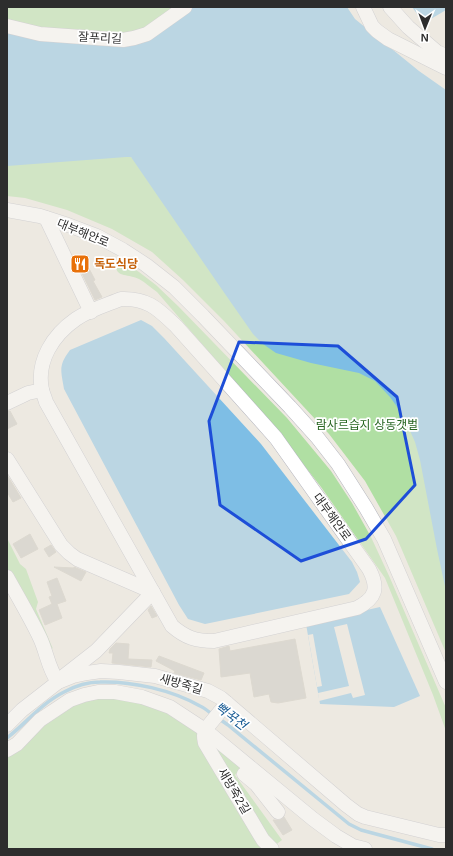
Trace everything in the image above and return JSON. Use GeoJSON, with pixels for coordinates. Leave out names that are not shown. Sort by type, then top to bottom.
{"type":"FeatureCollection","features":[{"type":"Feature","properties":{"kind":"street","name":"잘푸리길"},"geometry":{"type":"LineString","coordinates":[[7,26],[40,34],[123,40],[147,34],[185,7]]}},
{"type":"Feature","properties":{"kind":"street"},"geometry":{"type":"LineString","coordinates":[[363,7],[372,26],[377,31],[388,39],[446,68]]}},
{"type":"Feature","properties":{"kind":"street"},"geometry":{"type":"LineString","coordinates":[[390,7],[408,27],[437,52],[446,56]]}},
{"type":"Feature","properties":{"kind":"street","name":"대부해안로"},"geometry":{"type":"LineString","coordinates":[[7,210],[46,218],[97,236],[146,265],[174,288],[203,316],[290,407],[317,437],[338,464],[384,539],[446,682]]}},
{"type":"Feature","properties":{"kind":"street","name":"대부해안로"},"geometry":{"type":"LineString","coordinates":[[46,218],[91,312]]}},
{"type":"Feature","properties":{"kind":"street","name":"대부해안로"},"geometry":{"type":"LineString","coordinates":[[121,299],[142,301],[153,306],[176,326],[276,438],[374,577],[375,588],[371,597],[365,604],[357,608],[214,641],[191,639],[181,633],[172,626],[46,402],[42,390],[42,362],[47,350],[55,339],[76,319],[121,299]]}},
{"type":"Feature","properties":{"kind":"street"},"geometry":{"type":"LineString","coordinates":[[7,402],[28,393],[42,390]]}},
{"type":"Feature","properties":{"kind":"street"},"geometry":{"type":"LineString","coordinates":[[7,459],[61,544],[69,553],[77,559],[153,592],[96,651],[58,682],[50,669],[36,630],[7,577]]}},
{"type":"Feature","properties":{"kind":"street","name":"새방죽길"},"geometry":{"type":"LineString","coordinates":[[7,725],[22,710],[58,682],[73,676],[101,671],[140,674],[164,678],[208,691],[221,698],[226,705],[358,814],[440,835],[446,835]]}},
{"type":"Feature","properties":{"kind":"street","name":"새방죽길"},"geometry":{"type":"LineString","coordinates":[[7,750],[17,744],[40,720],[70,700],[98,692],[115,692],[142,697],[170,707],[206,728],[248,766],[313,819],[336,836],[353,846],[364,849]]}},
{"type":"Feature","properties":{"kind":"street"},"geometry":{"type":"LineString","coordinates":[[206,728],[226,705]]}},
{"type":"Feature","properties":{"kind":"street","name":"새방죽2길"},"geometry":{"type":"LineString","coordinates":[[206,728],[204,733],[205,743],[263,840],[272,849]]}},
{"type":"Feature","properties":{"kind":"street"},"geometry":{"type":"LineString","coordinates":[[248,766],[242,773],[256,784],[278,812]]}},
{"type":"Feature","properties":{"kind":"highlighted area"},"geometry":{"type":"Polygon","coordinates":[[[239,342],[338,346],[397,397],[415,485],[366,539],[301,561],[220,505],[209,421],[239,342]]]}},
{"type":"Feature","properties":{"kind":"green space"},"geometry":{"type":"Polygon","coordinates":[[[7,7],[179,7],[145,31],[121,37],[7,24],[7,7]]]}},
{"type":"Feature","properties":{"kind":"green space","name":"람사르습지 상동갯벌"},"geometry":{"type":"Polygon","coordinates":[[[7,98],[109,146],[446,316],[446,653],[396,536],[365,481],[329,434],[224,321],[183,280],[152,252],[112,229],[67,210],[25,198],[7,196],[7,98]]]}},
{"type":"Feature","properties":{"kind":"green space"},"geometry":{"type":"Polygon","coordinates":[[[119,259],[156,285],[178,306],[287,418],[331,471],[352,503],[371,537],[390,578],[446,708],[446,731],[433,695],[385,578],[321,487],[282,437],[157,292],[135,277],[119,273],[116,266],[117,260],[119,259]]]}},
{"type":"Feature","properties":{"kind":"green space"},"geometry":{"type":"Polygon","coordinates":[[[7,538],[20,564],[26,569],[38,602],[36,609],[53,649],[45,641],[7,573],[7,538]]]}},
{"type":"Feature","properties":{"kind":"green space"},"geometry":{"type":"Polygon","coordinates":[[[84,696],[141,700],[200,729],[268,849],[7,849],[7,752],[42,721],[84,696]]]}},
{"type":"Feature","properties":{"kind":"green space"},"geometry":{"type":"Polygon","coordinates":[[[211,743],[244,765],[235,775],[282,840],[274,847],[211,743]]]}},
{"type":"Feature","properties":{"kind":"water"},"geometry":{"type":"Polygon","coordinates":[[[192,7],[347,7],[355,19],[419,71],[446,90],[446,591],[420,460],[415,442],[403,415],[390,397],[375,381],[359,373],[311,363],[276,353],[263,344],[253,334],[131,157],[7,166],[7,29],[126,43],[192,7]]]}},
{"type":"Feature","properties":{"kind":"water"},"geometry":{"type":"Polygon","coordinates":[[[412,7],[446,7],[446,10],[424,23],[412,7]]]}},
{"type":"Feature","properties":{"kind":"water"},"geometry":{"type":"Polygon","coordinates":[[[141,320],[152,326],[164,338],[261,444],[352,562],[360,582],[349,594],[205,624],[188,619],[179,605],[64,389],[62,377],[62,364],[70,350],[141,320]]]}},
{"type":"Feature","properties":{"kind":"water"},"geometry":{"type":"Polygon","coordinates":[[[380,607],[420,696],[394,707],[320,704],[306,624],[380,607]]]}},
{"type":"Feature","properties":{"kind":"pier"},"geometry":{"type":"Polygon","coordinates":[[[347,624],[365,695],[353,698],[351,693],[319,701],[318,693],[349,686],[334,627],[347,624]]]}},
{"type":"Feature","properties":{"kind":"pier"},"geometry":{"type":"Polygon","coordinates":[[[313,634],[322,686],[317,687],[308,635],[313,634]]]}},
{"type":"Feature","properties":{"kind":"building"},"geometry":{"type":"Polygon","coordinates":[[[83,257],[95,280],[93,281],[102,297],[95,300],[76,261],[83,257]]]}},
{"type":"Feature","properties":{"kind":"building"},"geometry":{"type":"Polygon","coordinates":[[[7,411],[10,411],[17,424],[7,429],[7,411]]]}},
{"type":"Feature","properties":{"kind":"building"},"geometry":{"type":"Polygon","coordinates":[[[7,475],[21,498],[13,502],[7,492],[7,475]]]}},
{"type":"Feature","properties":{"kind":"building"},"geometry":{"type":"Polygon","coordinates":[[[30,534],[38,549],[21,558],[13,544],[30,534]]]}},
{"type":"Feature","properties":{"kind":"building"},"geometry":{"type":"Polygon","coordinates":[[[51,545],[56,552],[49,557],[44,549],[51,545]]]}},
{"type":"Feature","properties":{"kind":"building"},"geometry":{"type":"Polygon","coordinates":[[[54,567],[74,567],[86,572],[81,581],[54,567]]]}},
{"type":"Feature","properties":{"kind":"building"},"geometry":{"type":"Polygon","coordinates":[[[57,578],[66,601],[57,604],[62,618],[45,625],[39,610],[52,604],[49,597],[52,596],[47,582],[57,578]]]}},
{"type":"Feature","properties":{"kind":"building"},"geometry":{"type":"Polygon","coordinates":[[[151,606],[157,616],[152,618],[148,610],[151,606]]]}},
{"type":"Feature","properties":{"kind":"building"},"geometry":{"type":"Polygon","coordinates":[[[295,639],[306,698],[278,703],[271,702],[269,694],[254,697],[250,673],[221,677],[219,649],[229,646],[230,651],[295,639]]]}},
{"type":"Feature","properties":{"kind":"building"},"geometry":{"type":"Polygon","coordinates":[[[116,643],[129,644],[128,659],[152,660],[151,667],[112,663],[113,653],[109,653],[110,649],[116,643]]]}},
{"type":"Feature","properties":{"kind":"building"},"geometry":{"type":"Polygon","coordinates":[[[159,656],[204,673],[201,680],[174,673],[175,671],[156,661],[159,656]]]}},
{"type":"Feature","properties":{"kind":"building"},"geometry":{"type":"Polygon","coordinates":[[[284,817],[292,830],[283,835],[273,820],[280,820],[284,817]]]}},
{"type":"Feature","properties":{"kind":"waterway","name":"뻑꾹천"},"geometry":{"type":"LineString","coordinates":[[7,738],[48,702],[77,686],[95,682],[125,683],[164,691],[189,700],[213,715]]}},
{"type":"Feature","properties":{"kind":"waterway","name":"뻑꾹천"},"geometry":{"type":"LineString","coordinates":[[218,718],[349,824],[361,830],[432,849]]}},
{"type":"Feature","properties":{"kind":"place","name":"독도식당"},"geometry":{"type":"Point","coordinates":[80,264]}}]}
